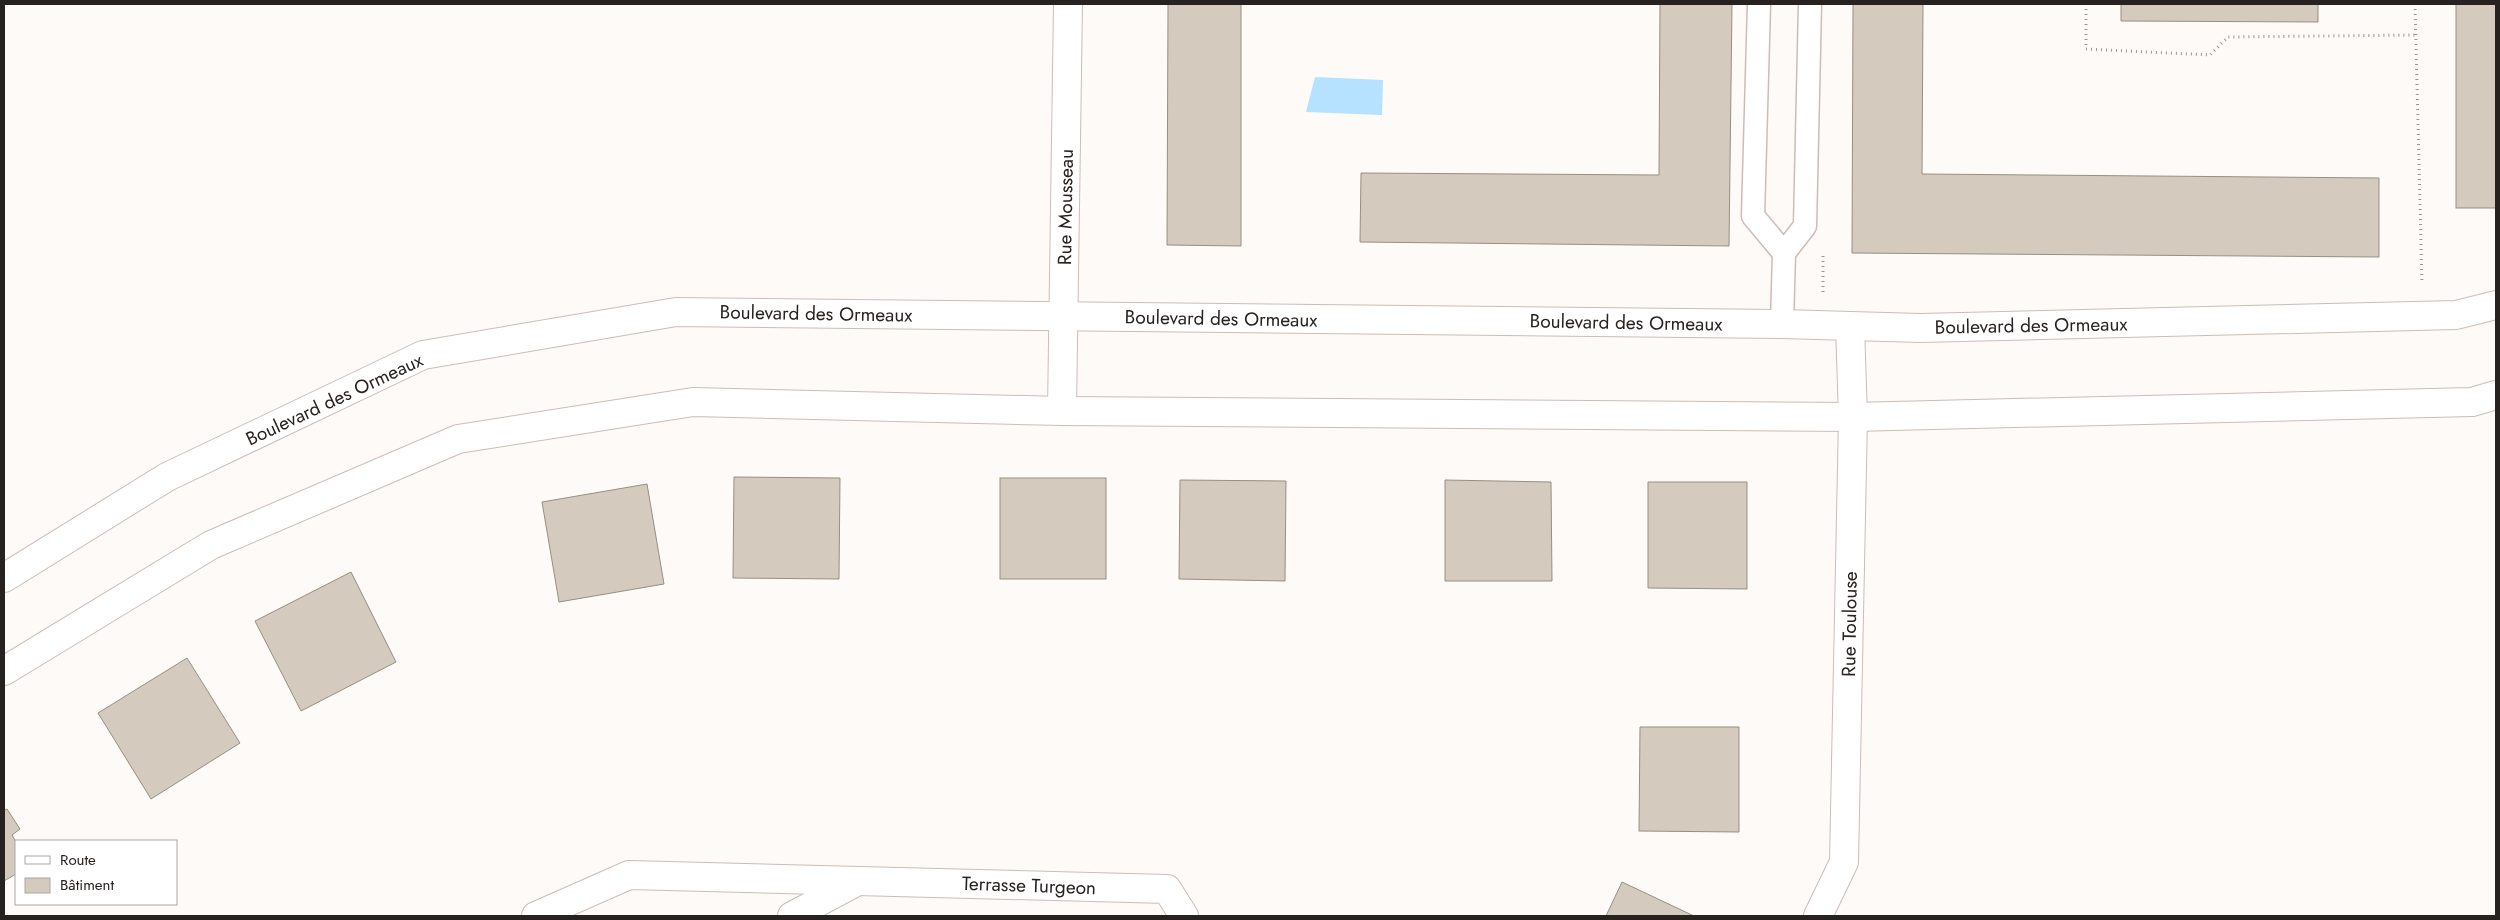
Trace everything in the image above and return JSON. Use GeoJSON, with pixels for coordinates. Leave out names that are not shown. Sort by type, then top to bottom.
{"type":"FeatureCollection","features":[{"type":"Feature","properties":{"kind":"street","name":"Rue Mousseau"},"geometry":{"type":"LineString","coordinates":[[1062,411],[1068,4]]}},
{"type":"Feature","properties":{"kind":"street","name":"Boulevard des Ormeaux"},"geometry":{"type":"LineString","coordinates":[[4,578],[167,477],[423,356],[676,312],[1782,324],[1920,328],[2456,315],[2496,305]]}},
{"type":"Feature","properties":{"kind":"street","name":"Rue Toulouse"},"geometry":{"type":"LineString","coordinates":[[1818,916],[1844,862],[1853,417],[1850,326]]}},
{"type":"Feature","properties":{"kind":"street"},"geometry":{"type":"LineString","coordinates":[[4,671],[211,545],[458,439],[693,402],[1062,411],[1853,417],[2472,402],[2496,395]]}},
{"type":"Feature","properties":{"kind":"street","name":"Terrasse Turgeon"},"geometry":{"type":"LineString","coordinates":[[536,916],[629,876],[859,880],[1167,889],[1184,916]]}},
{"type":"Feature","properties":{"kind":"street","name":"Terrasse Turgeon"},"geometry":{"type":"LineString","coordinates":[[792,916],[859,880]]}},
{"type":"Feature","properties":{"kind":"lane"},"geometry":{"type":"LineString","coordinates":[[1759,4],[1753,216],[1784,253]]}},
{"type":"Feature","properties":{"kind":"lane"},"geometry":{"type":"LineString","coordinates":[[1782,324],[1784,253],[1805,226],[1810,4]]}},
{"type":"Feature","properties":{"kind":"path"},"geometry":{"type":"LineString","coordinates":[[2086,4],[2086,50],[2210,55],[2228,37],[2416,35]]}},
{"type":"Feature","properties":{"kind":"path"},"geometry":{"type":"LineString","coordinates":[[2415,4],[2423,316]]}},
{"type":"Feature","properties":{"kind":"water"},"geometry":{"type":"Polygon","coordinates":[[[1315,77],[1383,80],[1382,115],[1306,112],[1315,77]]]}},
{"type":"Feature","properties":{"kind":"building"},"geometry":{"type":"Polygon","coordinates":[[[1168,4],[1241,4],[1241,246],[1167,245],[1168,4]]]}},
{"type":"Feature","properties":{"kind":"building"},"geometry":{"type":"Polygon","coordinates":[[[1660,4],[1732,4],[1729,246],[1360,242],[1361,173],[1659,175],[1660,4]]]}},
{"type":"Feature","properties":{"kind":"building"},"geometry":{"type":"Polygon","coordinates":[[[1853,4],[1923,4],[1922,174],[2379,178],[2379,257],[1852,253],[1853,4]]]}},
{"type":"Feature","properties":{"kind":"building"},"geometry":{"type":"Polygon","coordinates":[[[2121,4],[2318,4],[2318,22],[2121,21],[2121,4]]]}},
{"type":"Feature","properties":{"kind":"building"},"geometry":{"type":"Polygon","coordinates":[[[2456,4],[2496,4],[2496,208],[2456,208],[2456,4]]]}},
{"type":"Feature","properties":{"kind":"building"},"geometry":{"type":"Polygon","coordinates":[[[734,477],[840,478],[839,579],[733,578],[734,477]]]}},
{"type":"Feature","properties":{"kind":"building"},"geometry":{"type":"Polygon","coordinates":[[[1000,478],[1106,478],[1106,579],[1000,579],[1000,478]]]}},
{"type":"Feature","properties":{"kind":"building"},"geometry":{"type":"Polygon","coordinates":[[[1180,480],[1286,481],[1285,581],[1179,579],[1180,480]]]}},
{"type":"Feature","properties":{"kind":"building"},"geometry":{"type":"Polygon","coordinates":[[[1445,480],[1551,482],[1552,581],[1445,581],[1445,480]]]}},
{"type":"Feature","properties":{"kind":"building"},"geometry":{"type":"Polygon","coordinates":[[[1648,482],[1747,482],[1747,589],[1648,588],[1648,482]]]}},
{"type":"Feature","properties":{"kind":"building"},"geometry":{"type":"Polygon","coordinates":[[[647,484],[664,584],[559,602],[542,502],[647,484]]]}},
{"type":"Feature","properties":{"kind":"building"},"geometry":{"type":"Polygon","coordinates":[[[351,572],[396,662],[301,711],[255,621],[351,572]]]}},
{"type":"Feature","properties":{"kind":"building"},"geometry":{"type":"Polygon","coordinates":[[[187,658],[240,743],[151,799],[98,713],[187,658]]]}},
{"type":"Feature","properties":{"kind":"building"},"geometry":{"type":"Polygon","coordinates":[[[1640,727],[1739,727],[1739,832],[1639,831],[1640,727]]]}},
{"type":"Feature","properties":{"kind":"building"},"geometry":{"type":"Polygon","coordinates":[[[7,809],[20,829],[12,835],[15,840],[15,875],[4,881],[4,810],[7,809]]]}},
{"type":"Feature","properties":{"kind":"building"},"geometry":{"type":"Polygon","coordinates":[[[1622,882],[1694,916],[1606,916],[1622,882]]]}}]}
